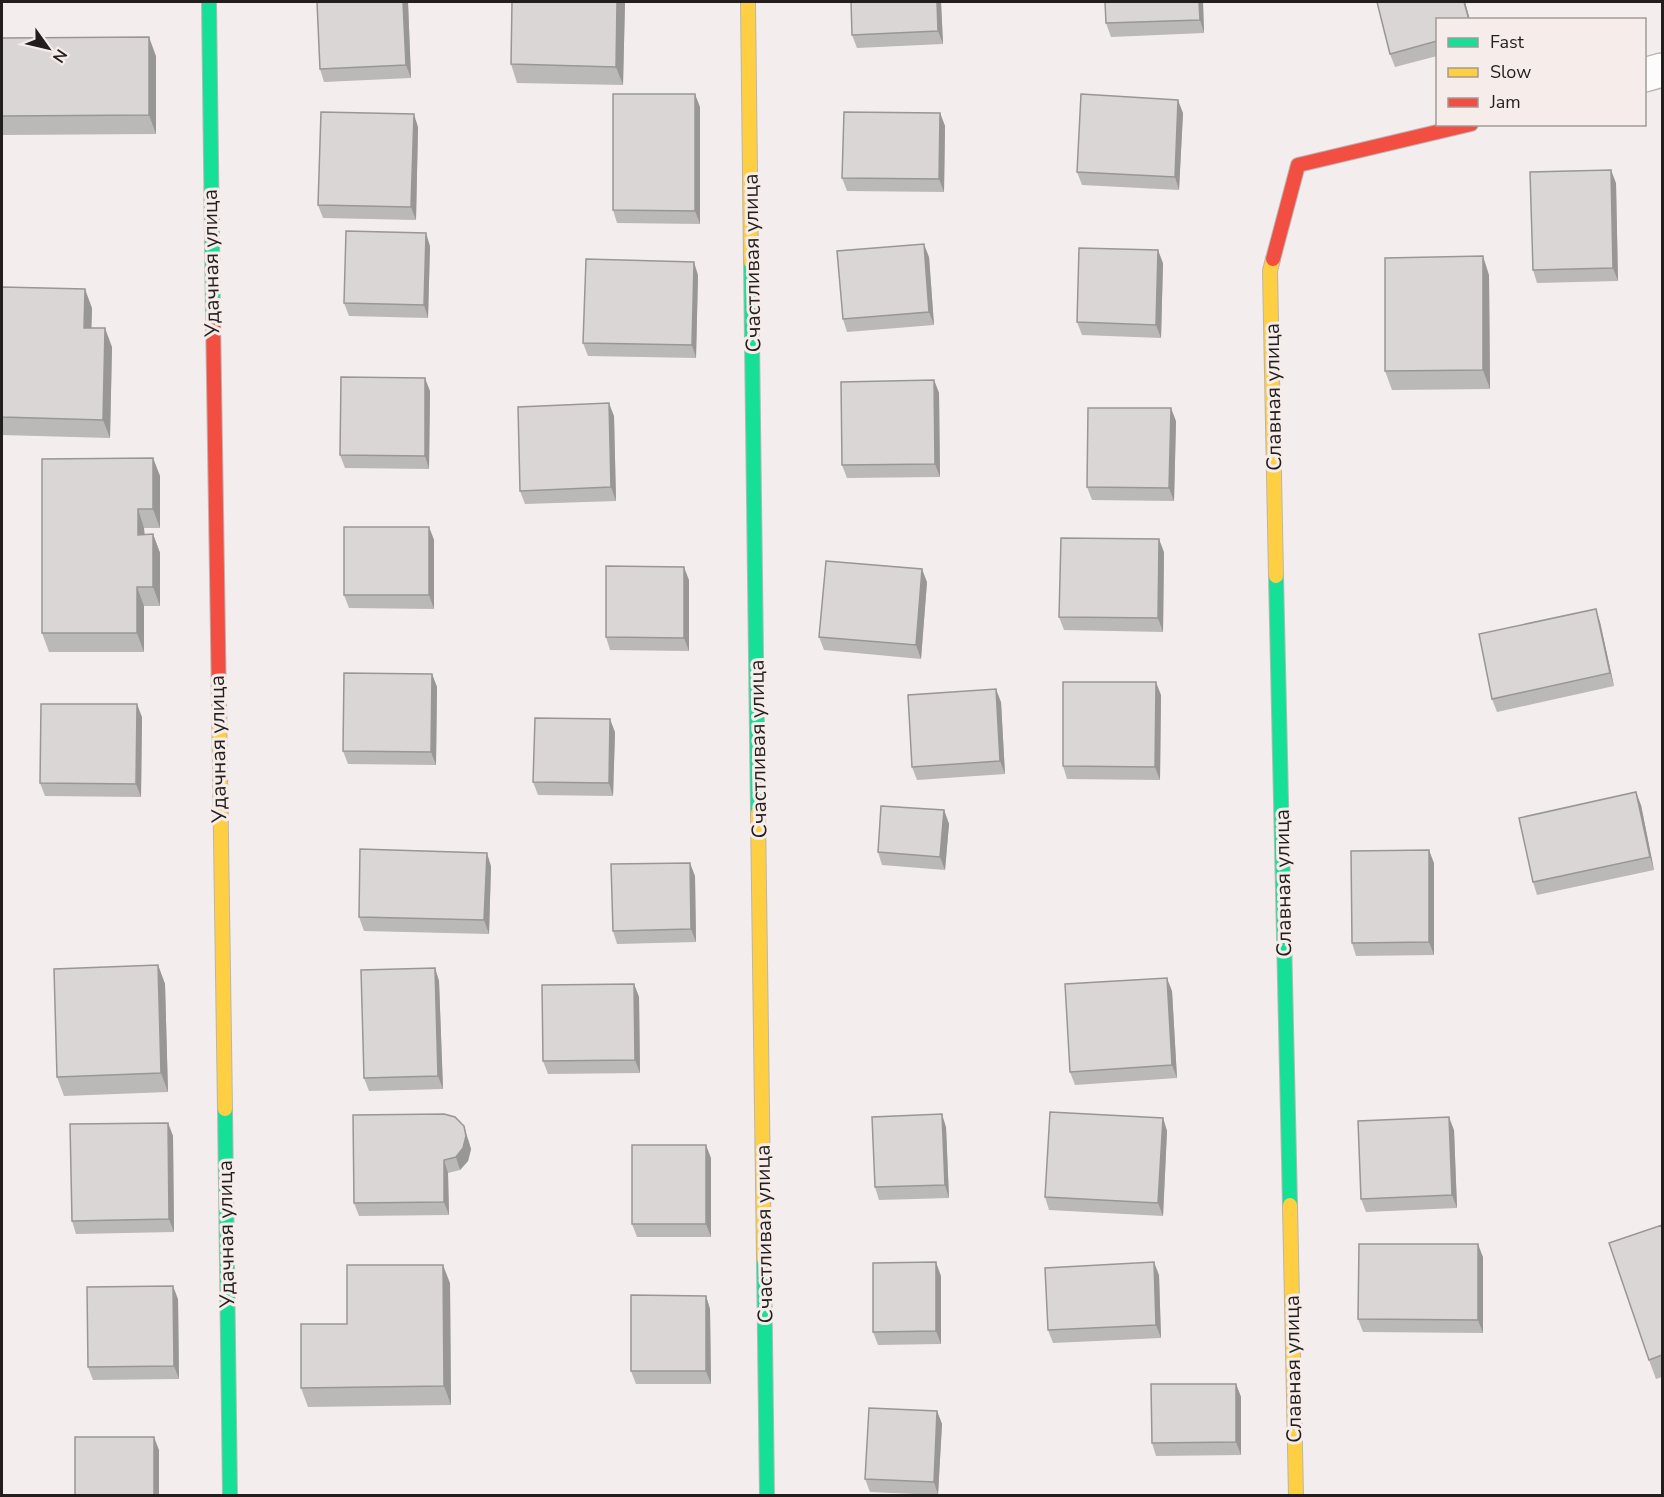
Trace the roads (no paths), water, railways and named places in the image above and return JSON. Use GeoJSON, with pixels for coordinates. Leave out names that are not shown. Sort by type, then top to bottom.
{"type":"FeatureCollection","features":[{"type":"Feature","properties":{"kind":"street","name":"Удачная улица"},"geometry":{"type":"LineString","coordinates":[[209,2],[230,1496]]}},
{"type":"Feature","properties":{"kind":"street","name":"Счастливая улица"},"geometry":{"type":"LineString","coordinates":[[748,2],[767,1496]]}},
{"type":"Feature","properties":{"kind":"street"},"geometry":{"type":"LineString","coordinates":[[1646,74],[1662,70]]}},
{"type":"Feature","properties":{"kind":"street","name":"Славная улица"},"geometry":{"type":"LineString","coordinates":[[1296,1496],[1270,271],[1298,165],[1463,126]]}}]}
